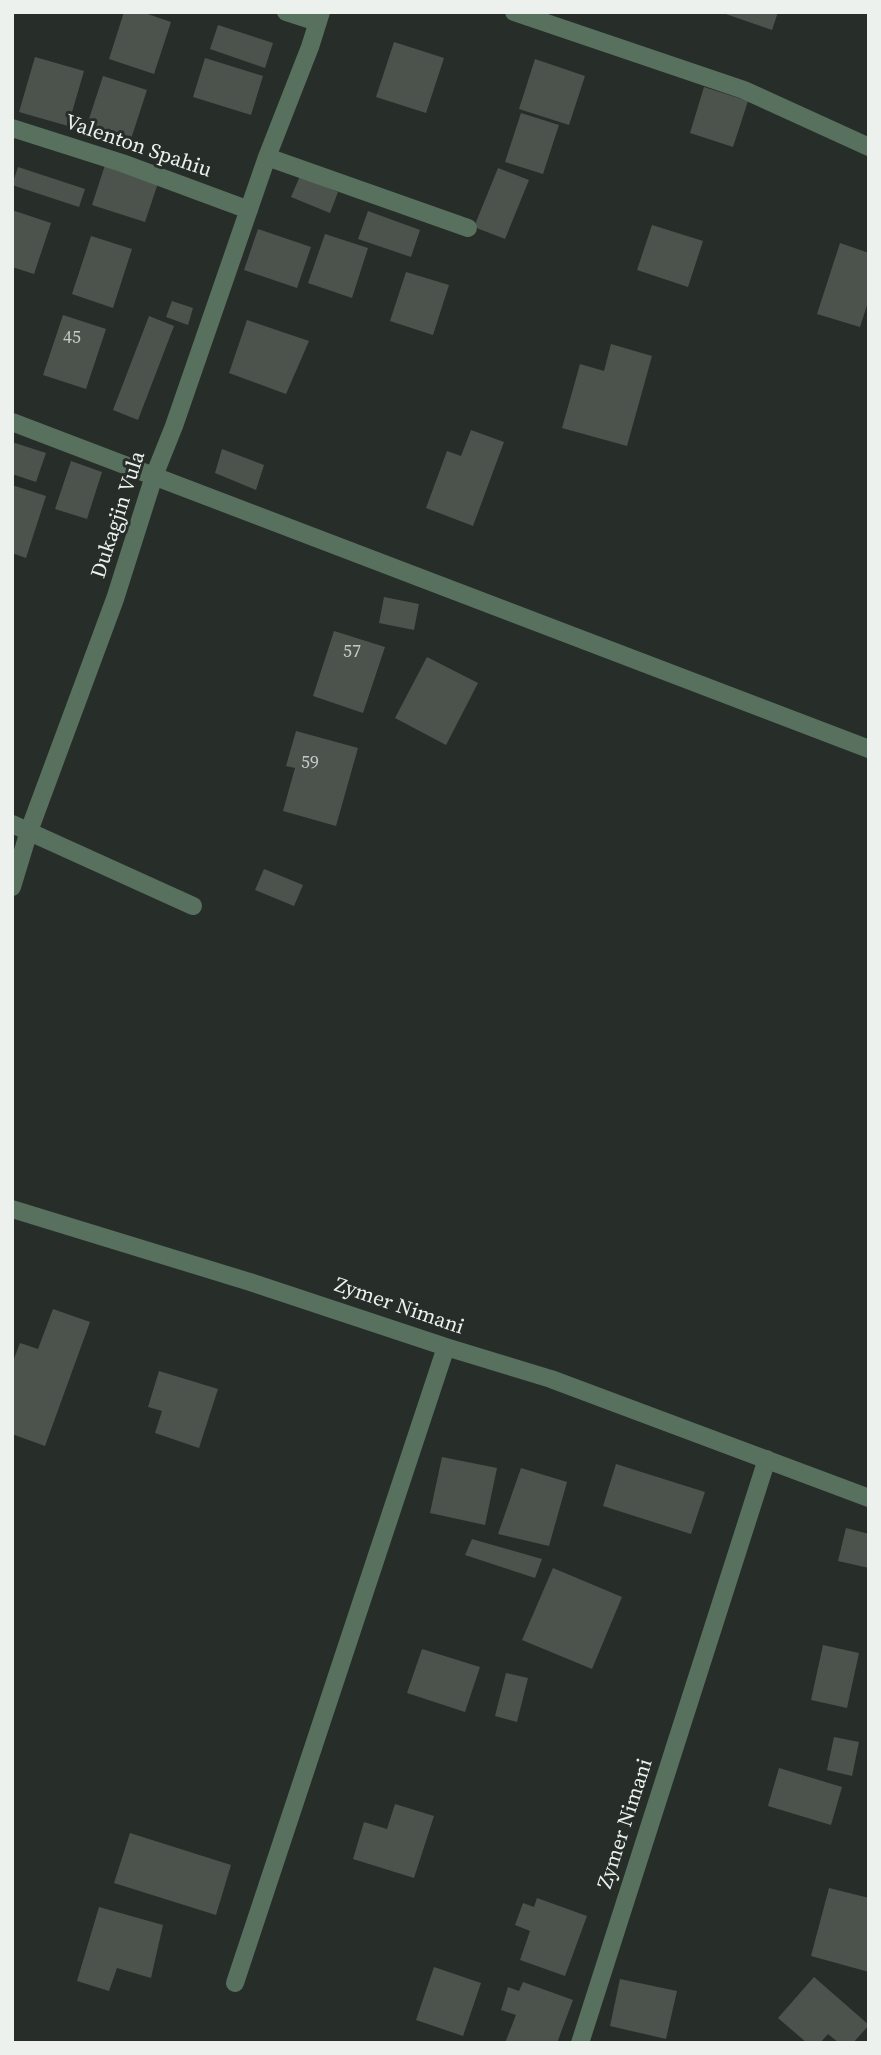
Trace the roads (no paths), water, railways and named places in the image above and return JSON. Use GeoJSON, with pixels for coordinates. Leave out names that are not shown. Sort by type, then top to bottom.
{"type":"FeatureCollection","features":[{"type":"Feature","properties":{"kind":"street"},"geometry":{"type":"LineString","coordinates":[[286,12],[319,17]]}},
{"type":"Feature","properties":{"kind":"street"},"geometry":{"type":"LineString","coordinates":[[514,12],[744,90],[869,147]]}},
{"type":"Feature","properties":{"kind":"street","name":"Dukagjin Vula"},"geometry":{"type":"LineString","coordinates":[[12,887],[29,831],[116,599],[154,476],[319,17]]}},
{"type":"Feature","properties":{"kind":"street","name":"Valenton Spahiu"},"geometry":{"type":"LineString","coordinates":[[12,128],[122,163],[249,210]]}},
{"type":"Feature","properties":{"kind":"street"},"geometry":{"type":"LineString","coordinates":[[267,157],[468,228]]}},
{"type":"Feature","properties":{"kind":"street"},"geometry":{"type":"LineString","coordinates":[[12,422],[869,749]]}},
{"type":"Feature","properties":{"kind":"street"},"geometry":{"type":"LineString","coordinates":[[12,824],[193,906]]}},
{"type":"Feature","properties":{"kind":"street","name":"Zymer Nimani"},"geometry":{"type":"LineString","coordinates":[[12,1209],[551,1379],[869,1498]]}},
{"type":"Feature","properties":{"kind":"street"},"geometry":{"type":"LineString","coordinates":[[236,1983],[446,1347]]}},
{"type":"Feature","properties":{"kind":"street","name":"Zymer Nimani"},"geometry":{"type":"LineString","coordinates":[[580,2043],[767,1459]]}}]}
